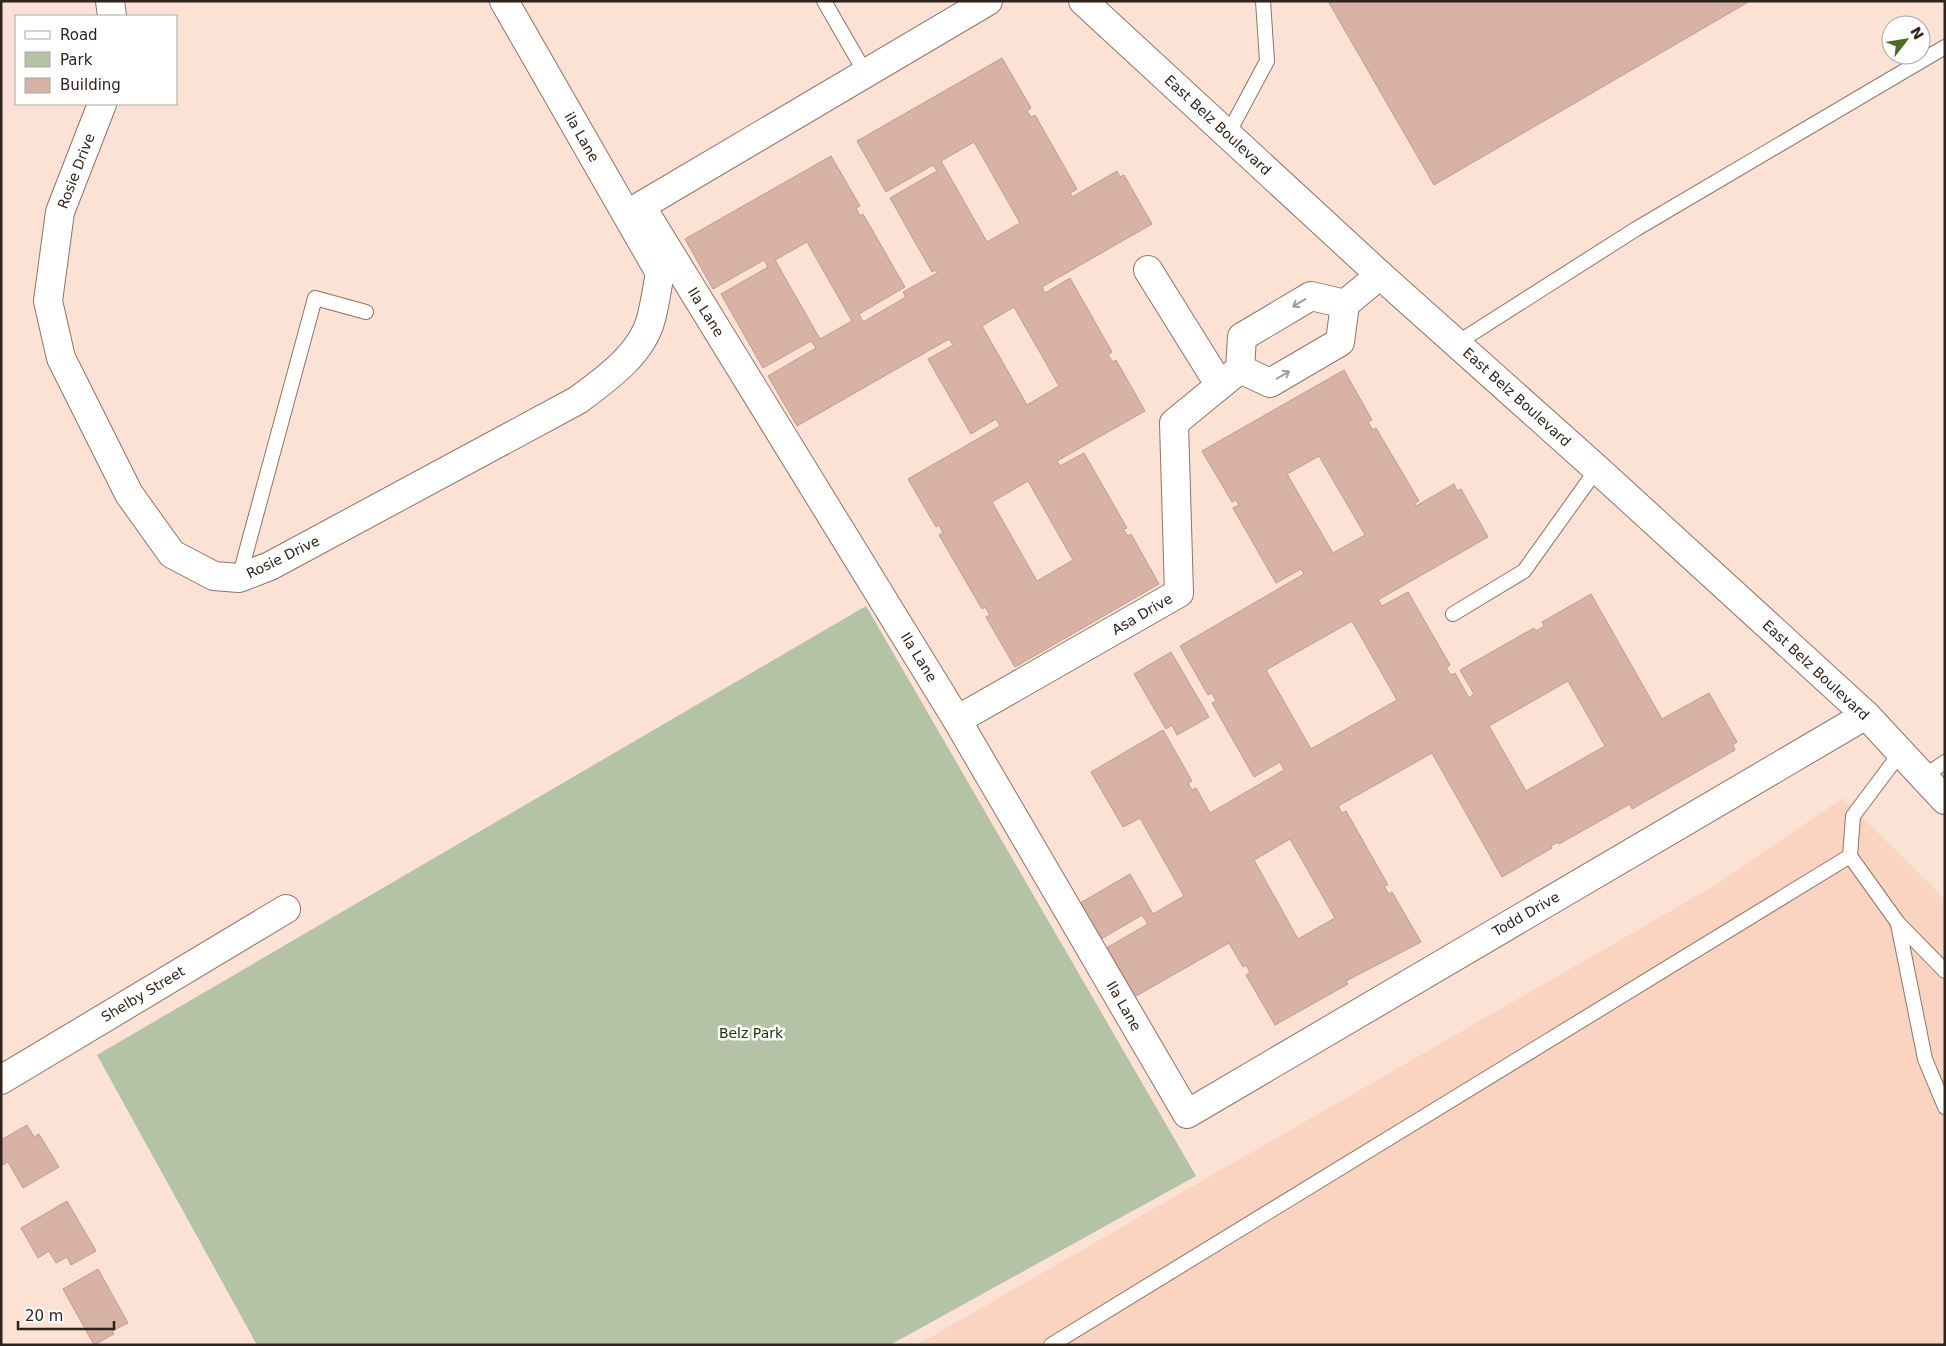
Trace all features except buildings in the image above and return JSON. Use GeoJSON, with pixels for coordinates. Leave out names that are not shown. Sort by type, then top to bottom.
{"type":"FeatureCollection","features":[{"type":"Feature","properties":{"kind":"street"},"geometry":{"type":"LineString","coordinates":[[110,1],[112,15]]}},
{"type":"Feature","properties":{"kind":"street","name":"ila Lane"},"geometry":{"type":"LineString","coordinates":[[504,1],[660,273]]}},
{"type":"Feature","properties":{"kind":"street"},"geometry":{"type":"LineString","coordinates":[[866,74],[988,1]]}},
{"type":"Feature","properties":{"kind":"street","name":"East Belz Boulevard"},"geometry":{"type":"LineString","coordinates":[[1083,1],[1380,275],[1458,343],[1866,715],[1901,752],[1934,770],[1945,800]]}},
{"type":"Feature","properties":{"kind":"street","name":"Ila Lane"},"geometry":{"type":"LineString","coordinates":[[866,74],[641,206],[958,720],[1187,1114]]}},
{"type":"Feature","properties":{"kind":"street","name":"Rosie Drive"},"geometry":{"type":"LineString","coordinates":[[102,105],[60,212],[48,301],[62,358],[129,494],[172,554],[214,576],[239,578],[270,566],[578,400],[604,380],[637,348],[651,320],[660,273]]}},
{"type":"Feature","properties":{"kind":"street"},"geometry":{"type":"LineString","coordinates":[[1148,270],[1229,376],[1270,383],[1340,342],[1345,304],[1380,275]]}},
{"type":"Feature","properties":{"kind":"street"},"geometry":{"type":"LineString","coordinates":[[1229,376],[1242,337],[1311,296],[1345,304]]}},
{"type":"Feature","properties":{"kind":"street","name":"Asa Drive"},"geometry":{"type":"LineString","coordinates":[[958,720],[1180,593],[1174,423],[1229,376]]}},
{"type":"Feature","properties":{"kind":"street","name":"Todd Drive"},"geometry":{"type":"LineString","coordinates":[[1187,1114],[1866,715]]}},
{"type":"Feature","properties":{"kind":"street","name":"Shelby Street"},"geometry":{"type":"LineString","coordinates":[[1,1080],[286,909]]}},
{"type":"Feature","properties":{"kind":"lane"},"geometry":{"type":"LineString","coordinates":[[824,1],[866,74]]}},
{"type":"Feature","properties":{"kind":"lane"},"geometry":{"type":"LineString","coordinates":[[1228,134],[1267,61],[1263,1]]}},
{"type":"Feature","properties":{"kind":"lane"},"geometry":{"type":"LineString","coordinates":[[1458,343],[1636,229],[1945,47]]}},
{"type":"Feature","properties":{"kind":"lane"},"geometry":{"type":"LineString","coordinates":[[239,578],[315,298],[366,312]]}},
{"type":"Feature","properties":{"kind":"lane"},"geometry":{"type":"LineString","coordinates":[[1453,614],[1524,571],[1597,469]]}},
{"type":"Feature","properties":{"kind":"lane"},"geometry":{"type":"LineString","coordinates":[[1901,752],[1853,816],[1850,856],[1898,923],[1945,971]]}},
{"type":"Feature","properties":{"kind":"lane"},"geometry":{"type":"LineString","coordinates":[[1051,1345],[1850,856]]}},
{"type":"Feature","properties":{"kind":"lane"},"geometry":{"type":"LineString","coordinates":[[1898,923],[1925,1059],[1945,1107]]}},
{"type":"Feature","properties":{"kind":"shaded area"},"geometry":{"type":"Polygon","coordinates":[[[1843,798],[1945,899],[1945,1345],[917,1345],[1714,886],[1843,798]]]}},
{"type":"Feature","properties":{"kind":"green space","name":"Belz Park"},"geometry":{"type":"Polygon","coordinates":[[[866,606],[1196,1176],[890,1345],[257,1345],[97,1055],[866,606]]]}}]}
